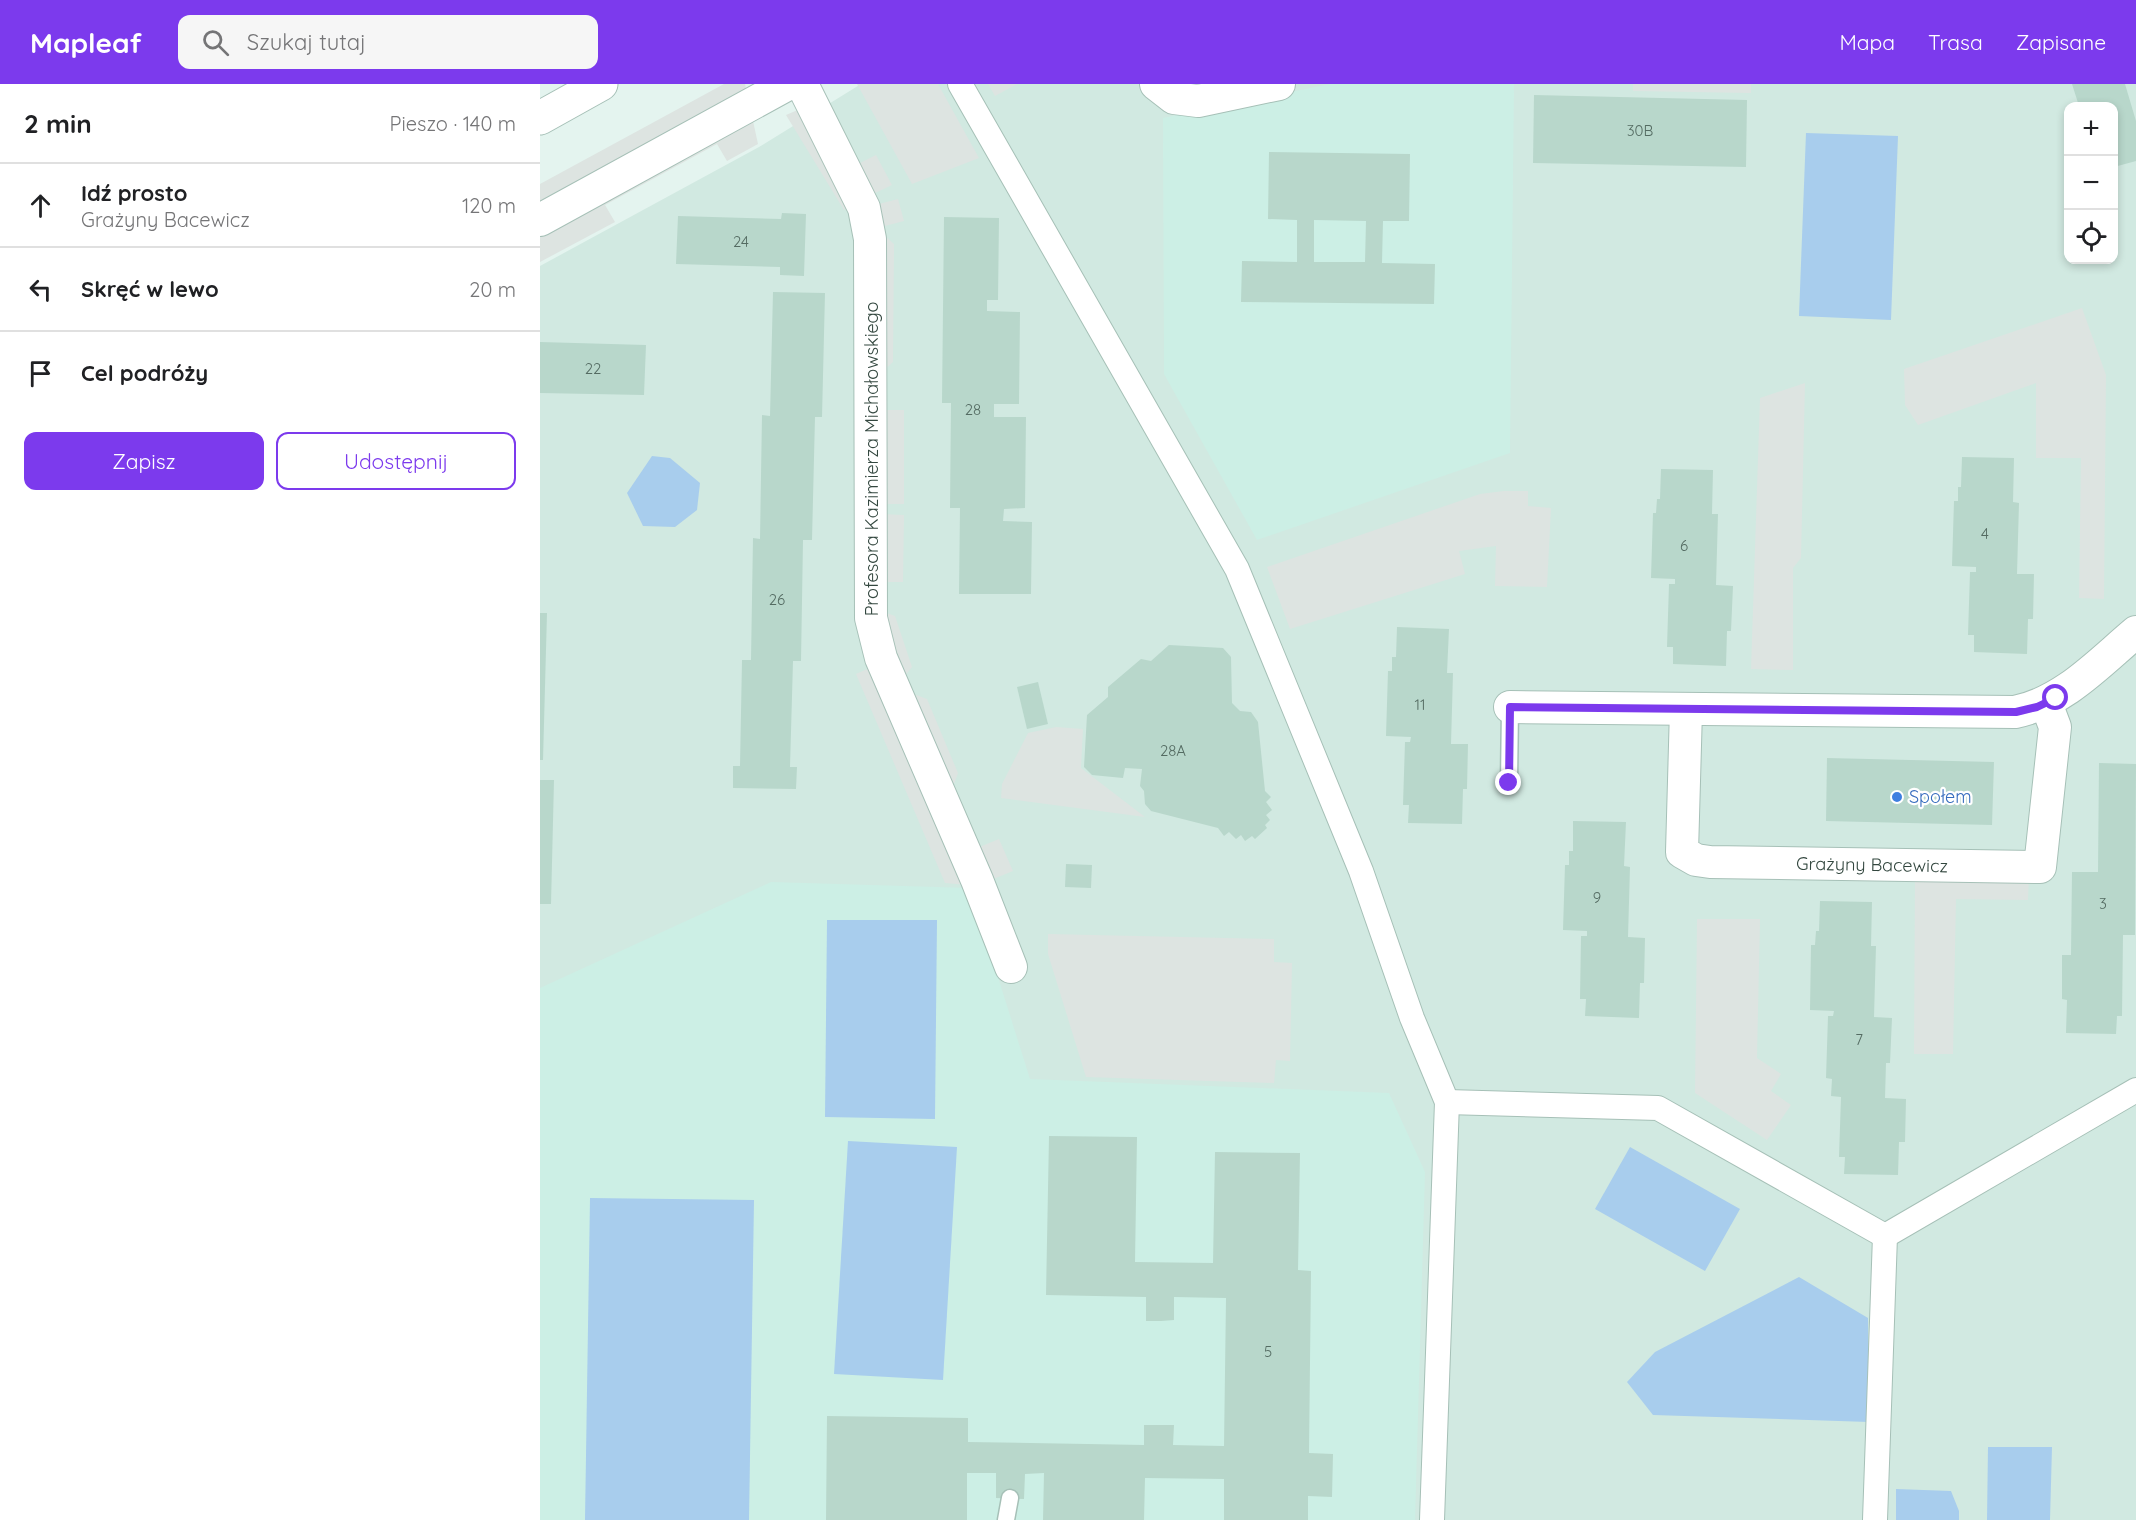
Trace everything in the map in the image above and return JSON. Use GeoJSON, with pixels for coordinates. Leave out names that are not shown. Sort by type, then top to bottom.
{"type":"FeatureCollection","features":[{"type":"Feature","properties":{"kind":"street"},"geometry":{"type":"LineString","coordinates":[[540,118],[601,84]]}},
{"type":"Feature","properties":{"kind":"street"},"geometry":{"type":"LineString","coordinates":[[540,220],[788,84]]}},
{"type":"Feature","properties":{"kind":"street","name":"Profesora Kazimierza Michałowskiego"},"geometry":{"type":"LineString","coordinates":[[802,84],[864,208],[870,239],[871,618],[881,657],[977,880],[1011,967]]}},
{"type":"Feature","properties":{"kind":"street"},"geometry":{"type":"LineString","coordinates":[[960,84],[1237,569],[1361,871],[1412,1018],[1447,1102],[1432,1520]]}},
{"type":"Feature","properties":{"kind":"street"},"geometry":{"type":"LineString","coordinates":[[1156,84],[1174,98],[1198,101],[1279,84]]}},
{"type":"Feature","properties":{"kind":"street"},"geometry":{"type":"LineString","coordinates":[[1510,707],[2016,712],[2056,698],[2136,632]]}},
{"type":"Feature","properties":{"kind":"street","name":"Grażyny Bacewicz"},"geometry":{"type":"LineString","coordinates":[[1686,710],[1682,852],[1696,860],[2040,867],[2055,727],[2046,703]]}},
{"type":"Feature","properties":{"kind":"street"},"geometry":{"type":"LineString","coordinates":[[1885,1236],[2136,1090]]}},
{"type":"Feature","properties":{"kind":"street"},"geometry":{"type":"LineString","coordinates":[[1447,1102],[1658,1108],[1885,1236]]}},
{"type":"Feature","properties":{"kind":"street"},"geometry":{"type":"LineString","coordinates":[[1875,1520],[1885,1236]]}},
{"type":"Feature","properties":{"kind":"lane"},"geometry":{"type":"LineString","coordinates":[[1509,783],[1510,707]]}},
{"type":"Feature","properties":{"kind":"lane"},"geometry":{"type":"LineString","coordinates":[[1006,1520],[1010,1498]]}},
{"type":"Feature","properties":{"kind":"shaded area"},"geometry":{"type":"Polygon","coordinates":[[[724,84],[745,84],[758,144],[727,161],[717,144],[605,205],[615,222],[540,262],[540,184],[724,84]]]}},
{"type":"Feature","properties":{"kind":"shaded area"},"geometry":{"type":"Polygon","coordinates":[[[857,84],[938,84],[979,158],[912,184],[857,84]]]}},
{"type":"Feature","properties":{"kind":"shaded area"},"geometry":{"type":"Polygon","coordinates":[[[861,84],[2136,84],[2136,1520],[540,1520],[540,266],[759,147],[861,84]]]}},
{"type":"Feature","properties":{"kind":"shaded area"},"geometry":{"type":"Polygon","coordinates":[[[988,84],[1017,84],[995,96],[988,84]]]}},
{"type":"Feature","properties":{"kind":"shaded area"},"geometry":{"type":"Polygon","coordinates":[[[1330,84],[1514,84],[1510,453],[1257,540],[1164,374],[1163,118],[1330,84]]]}},
{"type":"Feature","properties":{"kind":"shaded area"},"geometry":{"type":"Polygon","coordinates":[[[1633,84],[1751,84],[1751,93],[1633,91],[1633,84]]]}},
{"type":"Feature","properties":{"kind":"shaded area"},"geometry":{"type":"Polygon","coordinates":[[[800,109],[852,206],[844,210],[786,115],[800,109]]]}},
{"type":"Feature","properties":{"kind":"shaded area"},"geometry":{"type":"Polygon","coordinates":[[[1806,133],[1898,136],[1891,320],[1799,316],[1806,133]]]}},
{"type":"Feature","properties":{"kind":"shaded area"},"geometry":{"type":"Polygon","coordinates":[[[876,155],[892,185],[871,195],[856,165],[876,155]]]}},
{"type":"Feature","properties":{"kind":"shaded area"},"geometry":{"type":"Polygon","coordinates":[[[898,199],[904,221],[881,227],[875,205],[898,199]]]}},
{"type":"Feature","properties":{"kind":"shaded area"},"geometry":{"type":"Polygon","coordinates":[[[883,234],[894,244],[893,362],[881,373],[883,234]]]}},
{"type":"Feature","properties":{"kind":"shaded area"},"geometry":{"type":"Polygon","coordinates":[[[2082,308],[2106,375],[2104,599],[2079,598],[2081,458],[2036,458],[2036,383],[1918,425],[1905,405],[1904,369],[2082,308]]]}},
{"type":"Feature","properties":{"kind":"shaded area"},"geometry":{"type":"Polygon","coordinates":[[[1805,383],[1801,558],[1793,568],[1793,670],[1751,669],[1760,398],[1805,383]]]}},
{"type":"Feature","properties":{"kind":"shaded area"},"geometry":{"type":"Polygon","coordinates":[[[881,410],[904,410],[904,504],[881,504],[881,410]]]}},
{"type":"Feature","properties":{"kind":"shaded area"},"geometry":{"type":"Polygon","coordinates":[[[652,456],[670,458],[700,483],[697,510],[675,527],[643,526],[627,493],[652,456]]]}},
{"type":"Feature","properties":{"kind":"shaded area"},"geometry":{"type":"Polygon","coordinates":[[[1528,491],[1528,506],[1551,508],[1547,587],[1495,586],[1496,546],[1459,551],[1465,574],[1290,629],[1267,567],[1480,494],[1528,491]]]}},
{"type":"Feature","properties":{"kind":"shaded area"},"geometry":{"type":"Polygon","coordinates":[[[880,514],[904,515],[903,582],[880,582],[880,514]]]}},
{"type":"Feature","properties":{"kind":"shaded area"},"geometry":{"type":"Polygon","coordinates":[[[881,611],[895,616],[912,667],[904,677],[881,611]]]}},
{"type":"Feature","properties":{"kind":"shaded area"},"geometry":{"type":"Polygon","coordinates":[[[874,666],[967,885],[945,883],[856,674],[874,666]]]}},
{"type":"Feature","properties":{"kind":"shaded area"},"geometry":{"type":"Polygon","coordinates":[[[911,693],[927,699],[958,773],[952,790],[911,693]]]}},
{"type":"Feature","properties":{"kind":"shaded area"},"geometry":{"type":"Polygon","coordinates":[[[1056,727],[1083,729],[1081,768],[1145,817],[1001,798],[1002,784],[1028,733],[1056,727]]]}},
{"type":"Feature","properties":{"kind":"shaded area"},"geometry":{"type":"Polygon","coordinates":[[[999,839],[1013,871],[991,880],[977,848],[999,839]]]}},
{"type":"Feature","properties":{"kind":"shaded area"},"geometry":{"type":"Polygon","coordinates":[[[1915,874],[2029,876],[2028,900],[1956,899],[1953,1054],[1914,1054],[1915,874]]]}},
{"type":"Feature","properties":{"kind":"shaded area"},"geometry":{"type":"Polygon","coordinates":[[[771,882],[970,888],[1030,1079],[1389,1093],[1425,1172],[1415,1520],[540,1520],[540,988],[771,882]]]}},
{"type":"Feature","properties":{"kind":"shaded area"},"geometry":{"type":"Polygon","coordinates":[[[1697,919],[1760,919],[1757,1058],[1781,1074],[1771,1091],[1791,1105],[1767,1140],[1695,1093],[1697,919]]]}},
{"type":"Feature","properties":{"kind":"shaded area"},"geometry":{"type":"Polygon","coordinates":[[[827,920],[937,920],[935,1119],[825,1117],[827,920]]]}},
{"type":"Feature","properties":{"kind":"shaded area"},"geometry":{"type":"Polygon","coordinates":[[[1048,934],[1274,939],[1274,962],[1292,963],[1290,1061],[1276,1060],[1274,1083],[1086,1077],[1048,954],[1048,934]]]}},
{"type":"Feature","properties":{"kind":"shaded area"},"geometry":{"type":"Polygon","coordinates":[[[848,1141],[957,1147],[943,1380],[834,1374],[848,1141]]]}},
{"type":"Feature","properties":{"kind":"shaded area"},"geometry":{"type":"Polygon","coordinates":[[[1630,1147],[1740,1209],[1705,1271],[1595,1209],[1630,1147]]]}},
{"type":"Feature","properties":{"kind":"shaded area"},"geometry":{"type":"Polygon","coordinates":[[[590,1198],[754,1200],[749,1520],[585,1520],[590,1198]]]}},
{"type":"Feature","properties":{"kind":"shaded area"},"geometry":{"type":"Polygon","coordinates":[[[1799,1277],[1868,1318],[1869,1422],[1653,1415],[1627,1382],[1655,1352],[1799,1277]]]}},
{"type":"Feature","properties":{"kind":"shaded area"},"geometry":{"type":"Polygon","coordinates":[[[1988,1447],[2052,1447],[2050,1520],[1987,1520],[1988,1447]]]}},
{"type":"Feature","properties":{"kind":"shaded area"},"geometry":{"type":"Polygon","coordinates":[[[1896,1489],[1951,1491],[1959,1511],[1959,1520],[1896,1520],[1896,1489]]]}},
{"type":"Feature","properties":{"kind":"building"},"geometry":{"type":"Polygon","coordinates":[[[2072,84],[2125,84],[2136,121],[2136,161],[2118,166],[2118,102],[2078,102],[2072,84]]]}},
{"type":"Feature","properties":{"kind":"building"},"geometry":{"type":"Polygon","coordinates":[[[1534,95],[1747,100],[1746,167],[1533,163],[1534,95]]]}},
{"type":"Feature","properties":{"kind":"building"},"geometry":{"type":"Polygon","coordinates":[[[1269,152],[1410,154],[1409,221],[1383,221],[1382,263],[1435,264],[1434,304],[1241,302],[1242,261],[1297,262],[1297,220],[1268,219],[1269,152]],[[1314,220],[1314,262],[1365,262],[1366,221],[1314,220]]]}},
{"type":"Feature","properties":{"kind":"building"},"geometry":{"type":"Polygon","coordinates":[[[782,213],[806,214],[804,276],[780,275],[780,267],[676,264],[678,216],[781,219],[782,213]]]}},
{"type":"Feature","properties":{"kind":"building"},"geometry":{"type":"Polygon","coordinates":[[[944,217],[999,218],[998,300],[987,300],[987,311],[1020,312],[1019,404],[994,404],[994,417],[1026,417],[1025,508],[1004,509],[1003,521],[1032,522],[1031,594],[959,594],[960,508],[950,508],[951,403],[942,403],[944,217]]]}},
{"type":"Feature","properties":{"kind":"building"},"geometry":{"type":"Polygon","coordinates":[[[773,292],[825,293],[822,417],[815,417],[812,540],[803,540],[801,661],[793,661],[790,767],[797,767],[796,789],[733,788],[733,766],[740,766],[742,660],[751,660],[753,538],[760,539],[762,415],[770,416],[773,292]]]}},
{"type":"Feature","properties":{"kind":"building"},"geometry":{"type":"Polygon","coordinates":[[[540,342],[646,345],[644,395],[540,393],[540,342]]]}},
{"type":"Feature","properties":{"kind":"building"},"geometry":{"type":"Polygon","coordinates":[[[1962,457],[2014,458],[2013,502],[2019,503],[2017,574],[2034,574],[2033,619],[2028,619],[2027,654],[1974,652],[1974,635],[1968,635],[1970,572],[1976,572],[1976,567],[1952,566],[1954,501],[1958,501],[1958,487],[1961,487],[1962,457]]]}},
{"type":"Feature","properties":{"kind":"building"},"geometry":{"type":"Polygon","coordinates":[[[1661,469],[1713,470],[1712,514],[1718,514],[1716,585],[1733,586],[1731,631],[1727,631],[1726,666],[1673,664],[1673,647],[1667,647],[1669,584],[1675,584],[1675,579],[1651,578],[1653,513],[1656,513],[1657,499],[1660,499],[1661,469]]]}},
{"type":"Feature","properties":{"kind":"building"},"geometry":{"type":"Polygon","coordinates":[[[540,613],[547,613],[543,760],[540,760],[540,613]]]}},
{"type":"Feature","properties":{"kind":"building"},"geometry":{"type":"Polygon","coordinates":[[[1397,627],[1449,629],[1447,673],[1453,673],[1451,744],[1468,744],[1467,789],[1463,789],[1462,824],[1408,823],[1409,805],[1403,805],[1405,742],[1410,742],[1411,737],[1386,736],[1388,671],[1392,671],[1392,657],[1396,657],[1397,627]]]}},
{"type":"Feature","properties":{"kind":"building"},"geometry":{"type":"Polygon","coordinates":[[[1169,645],[1223,648],[1231,657],[1232,703],[1240,711],[1251,712],[1258,722],[1265,791],[1271,797],[1266,802],[1272,810],[1266,815],[1270,820],[1265,825],[1267,828],[1255,839],[1252,836],[1245,841],[1241,835],[1236,839],[1229,832],[1224,836],[1218,828],[1151,811],[1145,804],[1144,791],[1140,786],[1142,769],[1125,768],[1123,778],[1092,775],[1084,767],[1087,715],[1108,697],[1108,687],[1141,659],[1151,661],[1169,645]]]}},
{"type":"Feature","properties":{"kind":"building"},"geometry":{"type":"Polygon","coordinates":[[[1038,682],[1048,724],[1027,729],[1017,687],[1038,682]]]}},
{"type":"Feature","properties":{"kind":"building"},"geometry":{"type":"Polygon","coordinates":[[[1827,758],[1994,762],[1992,825],[1826,821],[1827,758]]]}},
{"type":"Feature","properties":{"kind":"building"},"geometry":{"type":"Polygon","coordinates":[[[2099,763],[2136,764],[2135,935],[2123,935],[2122,1016],[2117,1016],[2116,1034],[2066,1033],[2067,1000],[2062,999],[2062,955],[2071,955],[2072,872],[2098,872],[2099,763]]]}},
{"type":"Feature","properties":{"kind":"building"},"geometry":{"type":"Polygon","coordinates":[[[540,780],[554,780],[551,904],[540,904],[540,780]]]}},
{"type":"Feature","properties":{"kind":"building"},"geometry":{"type":"Polygon","coordinates":[[[1573,821],[1626,822],[1624,866],[1630,867],[1628,937],[1645,938],[1644,983],[1640,983],[1639,1018],[1585,1016],[1586,999],[1580,999],[1581,936],[1587,936],[1587,931],[1563,930],[1565,865],[1569,865],[1569,851],[1573,851],[1573,821]]]}},
{"type":"Feature","properties":{"kind":"building"},"geometry":{"type":"Polygon","coordinates":[[[1066,864],[1092,865],[1091,888],[1065,887],[1066,864]]]}},
{"type":"Feature","properties":{"kind":"building"},"geometry":{"type":"Polygon","coordinates":[[[1820,901],[1872,902],[1871,946],[1876,946],[1874,1017],[1892,1018],[1890,1063],[1886,1063],[1885,1098],[1906,1099],[1905,1142],[1899,1142],[1898,1175],[1844,1174],[1845,1157],[1839,1157],[1841,1097],[1831,1096],[1832,1079],[1826,1078],[1828,1016],[1833,1016],[1834,1011],[1810,1010],[1811,945],[1815,945],[1816,931],[1819,931],[1820,901]]]}},
{"type":"Feature","properties":{"kind":"building"},"geometry":{"type":"Polygon","coordinates":[[[1049,1136],[1137,1137],[1135,1262],[1213,1263],[1215,1152],[1300,1153],[1298,1270],[1311,1271],[1309,1453],[1333,1454],[1332,1497],[1308,1496],[1308,1520],[1224,1520],[1224,1479],[1145,1478],[1144,1520],[1043,1520],[1044,1473],[1025,1474],[1024,1499],[996,1498],[996,1473],[967,1473],[967,1520],[826,1520],[827,1416],[968,1418],[968,1442],[1144,1445],[1144,1425],[1174,1425],[1173,1445],[1224,1446],[1226,1298],[1174,1297],[1174,1320],[1146,1321],[1146,1297],[1046,1295],[1049,1136]]]}},
{"type":"Feature","properties":{"kind":"place","name":"Społem"},"geometry":{"type":"Point","coordinates":[1897,797]}},
{"type":"Feature","properties":{"kind":"route"},"geometry":{"type":"LineString","coordinates":[[1509,783],[1510,707],[2016,712],[2037,707],[2056,698]]}}]}
